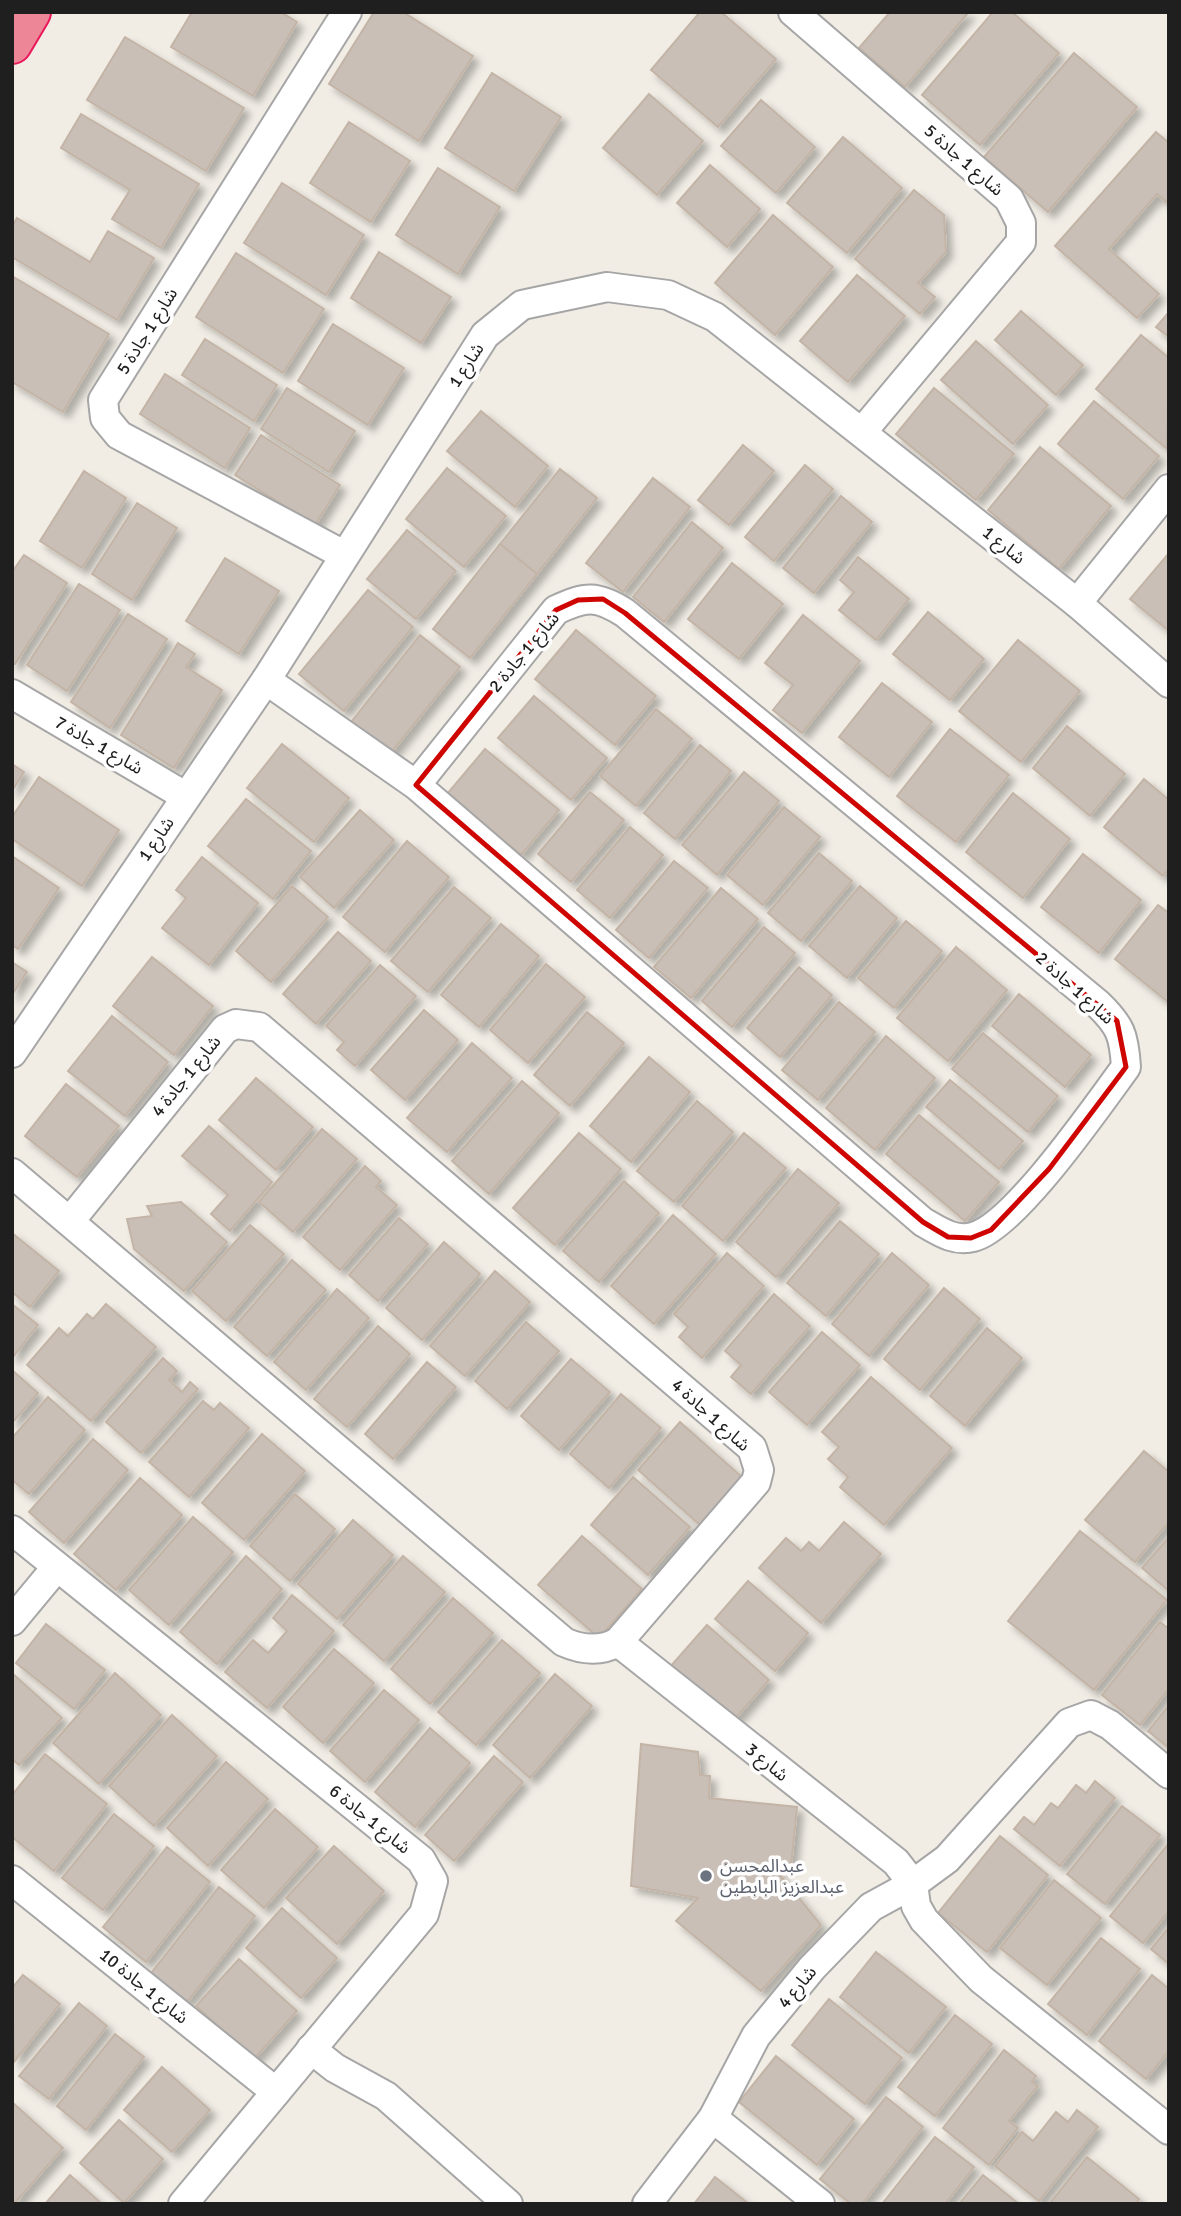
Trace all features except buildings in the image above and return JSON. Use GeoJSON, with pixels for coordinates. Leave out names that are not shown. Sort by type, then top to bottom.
{"type":"FeatureCollection","features":[{"type":"Feature","properties":{"kind":"highway"},"geometry":{"type":"LineString","coordinates":[[12,44],[32,12]]}},
{"type":"Feature","properties":{"kind":"street","name":"شارع 1 جادة 5"},"geometry":{"type":"LineString","coordinates":[[344,555],[119,435],[105,418],[103,400],[347,12]]}},
{"type":"Feature","properties":{"kind":"street","name":"شارع 1 جادة 5"},"geometry":{"type":"LineString","coordinates":[[793,12],[1009,199],[1021,223],[1021,242],[862,432]]}},
{"type":"Feature","properties":{"kind":"street","name":"شارع 1"},"geometry":{"type":"LineString","coordinates":[[12,1053],[266,680],[485,335],[522,305],[607,287],[668,295],[715,317],[1077,603],[1169,683]]}},
{"type":"Feature","properties":{"kind":"street"},"geometry":{"type":"LineString","coordinates":[[1077,603],[1169,489]]}},
{"type":"Feature","properties":{"kind":"street","name":"شارع 1 جادة 2"},"geometry":{"type":"LineString","coordinates":[[266,680],[416,785],[913,1213],[948,1237],[971,1238],[991,1230],[1049,1169],[1126,1067],[1124,1042],[1117,1021],[625,613],[603,599],[578,600],[556,610],[416,785]]}},
{"type":"Feature","properties":{"kind":"street","name":"شارع 1 جادة 7"},"geometry":{"type":"LineString","coordinates":[[12,694],[185,796]]}},
{"type":"Feature","properties":{"kind":"street","name":"شارع 1 جادة 4"},"geometry":{"type":"LineString","coordinates":[[70,1222],[225,1029],[248,1023],[259,1027],[752,1448],[759,1470],[756,1482],[618,1642]]}},
{"type":"Feature","properties":{"kind":"street"},"geometry":{"type":"LineString","coordinates":[[12,1173],[564,1642],[579,1649],[595,1649],[618,1642]]}},
{"type":"Feature","properties":{"kind":"street","name":"شارع 1 جادة 6"},"geometry":{"type":"LineString","coordinates":[[12,1530],[421,1860],[433,1881],[424,1914],[183,2204]]}},
{"type":"Feature","properties":{"kind":"street"},"geometry":{"type":"LineString","coordinates":[[12,1621],[56,1568]]}},
{"type":"Feature","properties":{"kind":"street","name":"شارع 3"},"geometry":{"type":"LineString","coordinates":[[618,1642],[896,1862],[913,1884],[916,1906],[924,1920],[981,1979],[1169,2130]]}},
{"type":"Feature","properties":{"kind":"street"},"geometry":{"type":"LineString","coordinates":[[913,1884],[947,1859],[1069,1723],[1091,1715],[1110,1725],[1169,1774]]}},
{"type":"Feature","properties":{"kind":"street","name":"شارع 1 جادة 10"},"geometry":{"type":"LineString","coordinates":[[12,1880],[276,2092]]}},
{"type":"Feature","properties":{"kind":"street","name":"شارع 4"},"geometry":{"type":"LineString","coordinates":[[647,2204],[713,2118],[756,2036],[812,1968],[871,1907],[913,1884]]}},
{"type":"Feature","properties":{"kind":"street"},"geometry":{"type":"LineString","coordinates":[[311,2049],[335,2068],[386,2096],[508,2204]]}},
{"type":"Feature","properties":{"kind":"street"},"geometry":{"type":"LineString","coordinates":[[713,2118],[820,2204]]}},
{"type":"Feature","properties":{"kind":"highlighted area"},"geometry":{"type":"Polygon","coordinates":[[[603,599],[625,613],[1117,1021],[1126,1067],[1049,1169],[991,1230],[971,1238],[948,1237],[923,1222],[416,785],[556,610],[578,600],[603,599]]]}},
{"type":"Feature","properties":{"kind":"place","name":"عبدالمحسن عبدالعزيز البابطين"},"geometry":{"type":"Point","coordinates":[706,1876]}}]}
